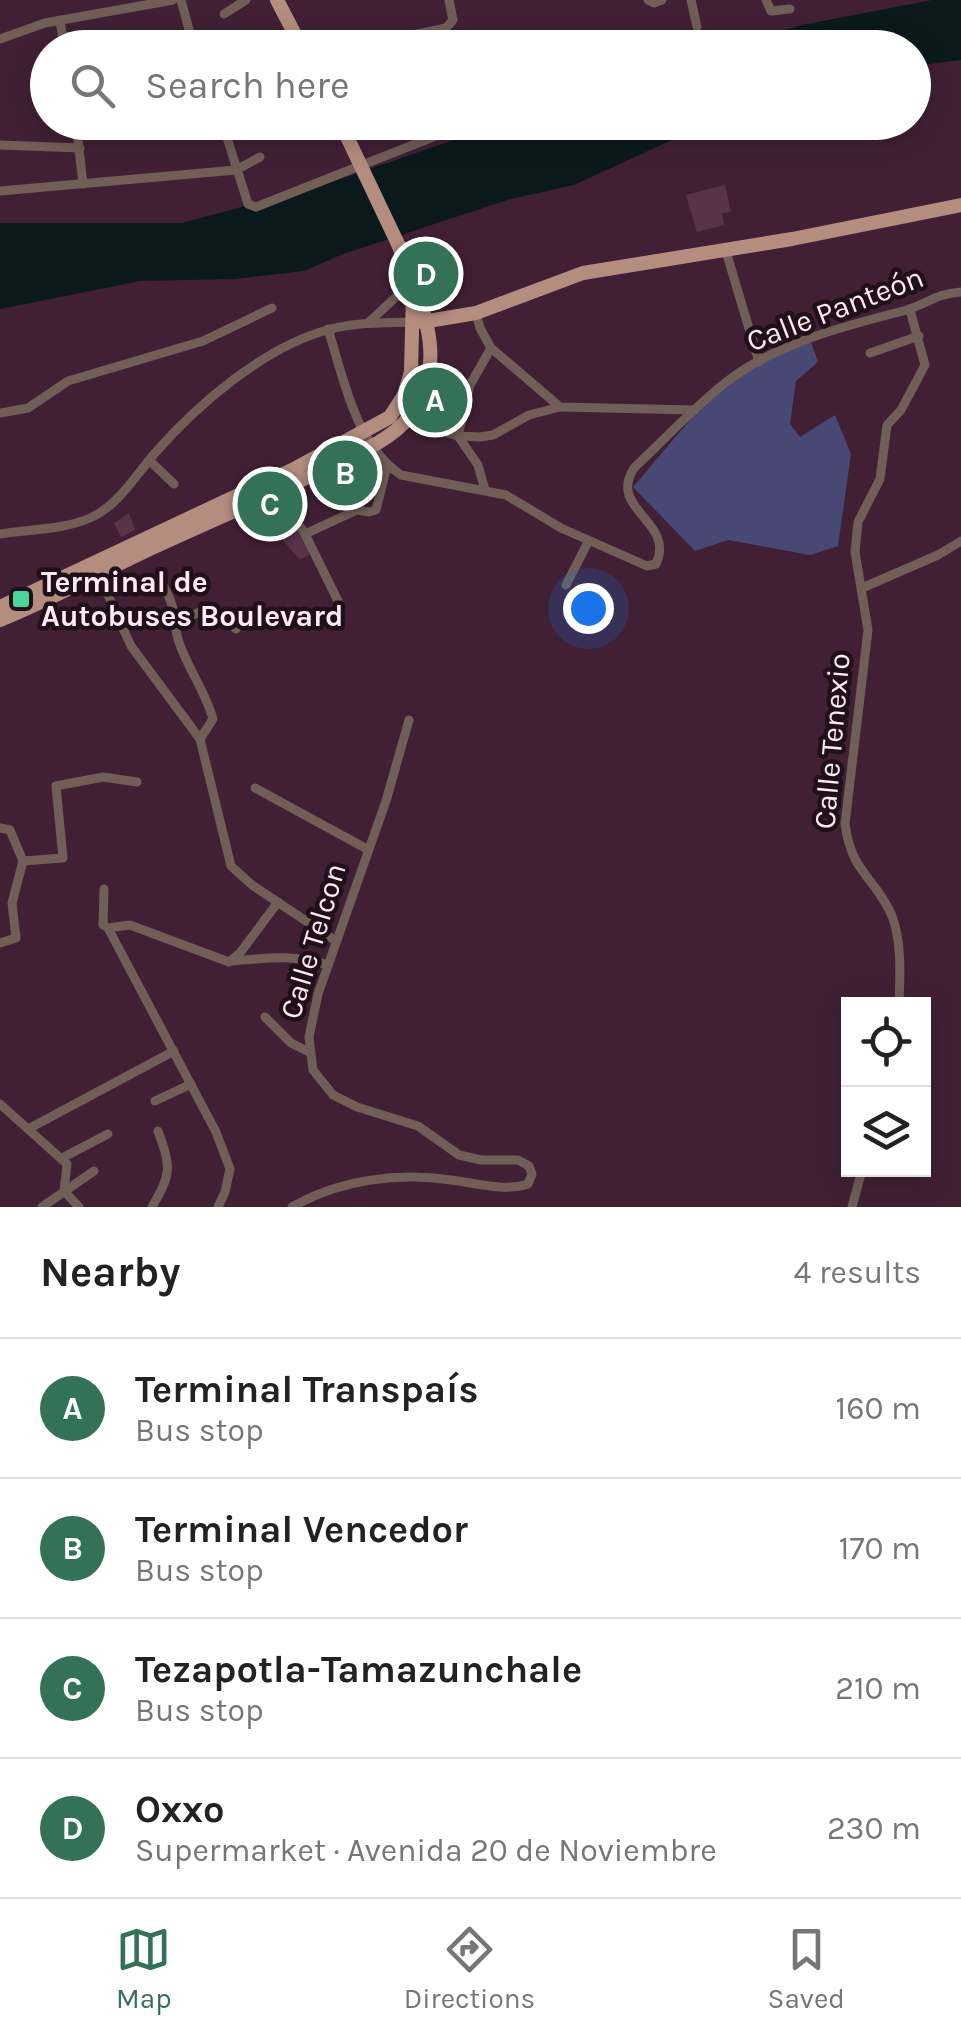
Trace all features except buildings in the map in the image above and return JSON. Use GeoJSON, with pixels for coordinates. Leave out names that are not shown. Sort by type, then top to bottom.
{"type":"FeatureCollection","features":[{"type":"Feature","properties":{"kind":"main road"},"geometry":{"type":"LineString","coordinates":[[277,0],[293,30]]}},
{"type":"Feature","properties":{"kind":"main road"},"geometry":{"type":"LineString","coordinates":[[0,607],[277,491],[372,446],[410,416],[428,372],[428,322],[398,244],[349,140]]}},
{"type":"Feature","properties":{"kind":"main road"},"geometry":{"type":"LineString","coordinates":[[411,322],[476,313],[584,273],[824,234],[961,205]]}},
{"type":"Feature","properties":{"kind":"main road"},"geometry":{"type":"LineString","coordinates":[[0,620],[96,576],[145,546],[390,417],[404,395],[411,372],[413,284]]}},
{"type":"Feature","properties":{"kind":"street"},"geometry":{"type":"LineString","coordinates":[[3,34],[177,0],[188,30]]}},
{"type":"Feature","properties":{"kind":"street"},"geometry":{"type":"LineString","coordinates":[[224,14],[246,0]]}},
{"type":"Feature","properties":{"kind":"street"},"geometry":{"type":"LineString","coordinates":[[429,30],[451,25],[449,0]]}},
{"type":"Feature","properties":{"kind":"street"},"geometry":{"type":"LineString","coordinates":[[648,0],[662,0]]}},
{"type":"Feature","properties":{"kind":"street"},"geometry":{"type":"LineString","coordinates":[[691,0],[697,27]]}},
{"type":"Feature","properties":{"kind":"street"},"geometry":{"type":"LineString","coordinates":[[766,0],[771,11],[790,9]]}},
{"type":"Feature","properties":{"kind":"street"},"geometry":{"type":"LineString","coordinates":[[60,20],[61,30]]}},
{"type":"Feature","properties":{"kind":"street"},"geometry":{"type":"LineString","coordinates":[[79,140],[83,184]]}},
{"type":"Feature","properties":{"kind":"street"},"geometry":{"type":"LineString","coordinates":[[227,140],[252,207],[424,140]]}},
{"type":"Feature","properties":{"kind":"street"},"geometry":{"type":"LineString","coordinates":[[0,145],[80,148]]}},
{"type":"Feature","properties":{"kind":"street"},"geometry":{"type":"LineString","coordinates":[[0,191],[236,170],[260,156]]}},
{"type":"Feature","properties":{"kind":"street"},"geometry":{"type":"LineString","coordinates":[[725,248],[759,362]]}},
{"type":"Feature","properties":{"kind":"street"},"geometry":{"type":"LineString","coordinates":[[368,323],[413,284]]}},
{"type":"Feature","properties":{"kind":"street","name":"Calle Panteón"},"geometry":{"type":"LineString","coordinates":[[588,542],[647,566],[656,564],[660,542],[627,493],[626,480],[726,382],[759,362],[854,324],[910,310],[939,294],[961,292]]}},
{"type":"Feature","properties":{"kind":"street"},"geometry":{"type":"LineString","coordinates":[[0,412],[28,408],[68,381],[202,341],[272,308]]}},
{"type":"Feature","properties":{"kind":"street"},"geometry":{"type":"LineString","coordinates":[[870,353],[919,336],[910,310]]}},
{"type":"Feature","properties":{"kind":"street"},"geometry":{"type":"LineString","coordinates":[[476,313],[491,348],[560,407]]}},
{"type":"Feature","properties":{"kind":"street"},"geometry":{"type":"LineString","coordinates":[[0,534],[66,526],[93,517],[120,496],[204,403],[289,346],[328,329],[411,322]]}},
{"type":"Feature","properties":{"kind":"street"},"geometry":{"type":"LineString","coordinates":[[328,329],[364,431],[387,466],[401,475],[450,487],[506,495],[588,542],[566,584]]}},
{"type":"Feature","properties":{"kind":"street","name":"Calle Tenexio"},"geometry":{"type":"LineString","coordinates":[[899,997],[893,919],[856,866],[845,824],[868,630],[856,552],[858,522],[880,479],[887,426],[901,410],[925,365],[919,336]]}},
{"type":"Feature","properties":{"kind":"street"},"geometry":{"type":"LineString","coordinates":[[486,490],[478,465],[458,436],[470,385],[491,348]]}},
{"type":"Feature","properties":{"kind":"street"},"geometry":{"type":"LineString","coordinates":[[404,421],[458,436],[492,435],[529,415],[560,407],[696,410]]}},
{"type":"Feature","properties":{"kind":"street"},"geometry":{"type":"LineString","coordinates":[[149,460],[174,484]]}},
{"type":"Feature","properties":{"kind":"street"},"geometry":{"type":"LineString","coordinates":[[304,534],[356,510],[376,510],[387,466]]}},
{"type":"Feature","properties":{"kind":"street"},"geometry":{"type":"LineString","coordinates":[[277,491],[339,604]]}},
{"type":"Feature","properties":{"kind":"street"},"geometry":{"type":"LineString","coordinates":[[862,588],[961,541]]}},
{"type":"Feature","properties":{"kind":"street"},"geometry":{"type":"LineString","coordinates":[[96,576],[130,646],[200,739],[231,866],[336,941]]}},
{"type":"Feature","properties":{"kind":"street"},"geometry":{"type":"LineString","coordinates":[[164,587],[175,606],[178,639],[206,692],[213,719],[200,739]]}},
{"type":"Feature","properties":{"kind":"street"},"geometry":{"type":"LineString","coordinates":[[176,623],[208,608],[236,629]]}},
{"type":"Feature","properties":{"kind":"street","name":"Calle Telcon"},"geometry":{"type":"LineString","coordinates":[[292,1207],[335,1187],[378,1180],[417,1176],[506,1188],[528,1184],[532,1174],[529,1166],[518,1160],[482,1160],[459,1155],[418,1126],[357,1108],[332,1095],[313,1070],[310,1052],[318,994],[386,801],[409,720]]}},
{"type":"Feature","properties":{"kind":"street"},"geometry":{"type":"LineString","coordinates":[[22,862],[63,858],[56,786],[102,776],[137,782]]}},
{"type":"Feature","properties":{"kind":"street"},"geometry":{"type":"LineString","coordinates":[[255,788],[367,849]]}},
{"type":"Feature","properties":{"kind":"street"},"geometry":{"type":"LineString","coordinates":[[0,828],[10,830],[22,862],[12,904],[16,938],[0,943]]}},
{"type":"Feature","properties":{"kind":"street"},"geometry":{"type":"LineString","coordinates":[[104,890],[103,924],[216,1132],[230,1169],[218,1207]]}},
{"type":"Feature","properties":{"kind":"street"},"geometry":{"type":"LineString","coordinates":[[229,962],[278,902]]}},
{"type":"Feature","properties":{"kind":"street"},"geometry":{"type":"LineString","coordinates":[[108,928],[130,926],[229,962],[274,956],[300,957],[328,965]]}},
{"type":"Feature","properties":{"kind":"street"},"geometry":{"type":"LineString","coordinates":[[265,1017],[291,1044],[310,1052]]}},
{"type":"Feature","properties":{"kind":"street"},"geometry":{"type":"LineString","coordinates":[[30,1128],[174,1052]]}},
{"type":"Feature","properties":{"kind":"street"},"geometry":{"type":"LineString","coordinates":[[155,1102],[191,1084]]}},
{"type":"Feature","properties":{"kind":"street"},"geometry":{"type":"LineString","coordinates":[[0,1104],[67,1164],[64,1191]]}},
{"type":"Feature","properties":{"kind":"street"},"geometry":{"type":"LineString","coordinates":[[152,1207],[166,1183],[170,1164],[158,1131]]}},
{"type":"Feature","properties":{"kind":"street"},"geometry":{"type":"LineString","coordinates":[[62,1158],[108,1134]]}},
{"type":"Feature","properties":{"kind":"street"},"geometry":{"type":"LineString","coordinates":[[42,1207],[94,1170]]}},
{"type":"Feature","properties":{"kind":"street"},"geometry":{"type":"LineString","coordinates":[[852,1207],[860,1177]]}},
{"type":"Feature","properties":{"kind":"street"},"geometry":{"type":"LineString","coordinates":[[64,1191],[79,1207]]}},
{"type":"Feature","properties":{"kind":"shaded area"},"geometry":{"type":"Polygon","coordinates":[[[932,0],[961,0],[961,60],[931,64],[931,30],[785,30],[932,0]]]}},
{"type":"Feature","properties":{"kind":"shaded area"},"geometry":{"type":"Polygon","coordinates":[[[454,140],[672,140],[574,185],[511,199],[343,254],[304,271],[235,279],[140,281],[0,309],[0,223],[182,223],[326,184],[454,140]]]}},
{"type":"Feature","properties":{"kind":"shaded area"},"geometry":{"type":"Polygon","coordinates":[[[809,337],[818,362],[796,381],[790,424],[800,437],[835,415],[851,454],[838,546],[810,555],[728,540],[695,551],[633,487],[713,393],[754,361],[809,337]]]}},
{"type":"Feature","properties":{"kind":"place","name":"Oxxo"},"geometry":{"type":"Point","coordinates":[426,274]}},
{"type":"Feature","properties":{"kind":"place","name":"Terminal Transpaís"},"geometry":{"type":"Point","coordinates":[435,400]}},
{"type":"Feature","properties":{"kind":"place","name":"Terminal Vencedor"},"geometry":{"type":"Point","coordinates":[345,473]}},
{"type":"Feature","properties":{"kind":"place","name":"Tezapotla-Tamazunchale"},"geometry":{"type":"Point","coordinates":[270,504]}},
{"type":"Feature","properties":{"kind":"place","name":"Terminal de Autobuses Boulevard"},"geometry":{"type":"Point","coordinates":[21,599]}}]}
